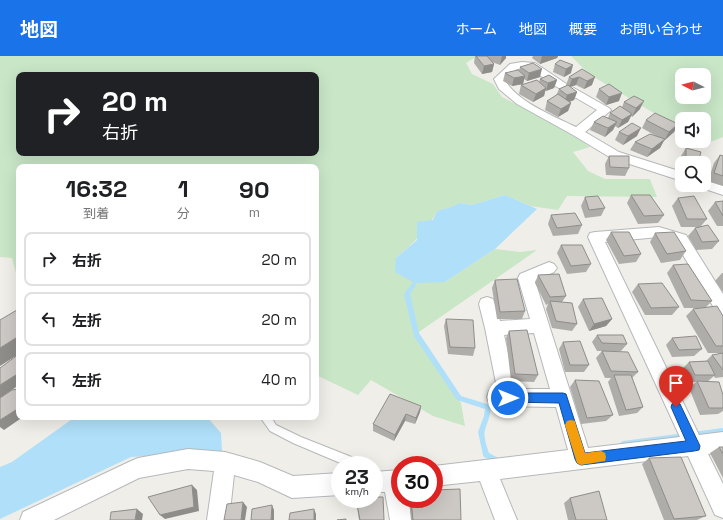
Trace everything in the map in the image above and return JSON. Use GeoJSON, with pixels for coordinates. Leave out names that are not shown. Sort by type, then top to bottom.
{"type":"FeatureCollection","features":[{"type":"Feature","properties":{"kind":"street"},"geometry":{"type":"LineString","coordinates":[[577,132],[605,110],[561,85],[531,65],[514,66],[499,79],[500,84],[507,92],[527,106],[577,132],[615,155],[675,175]]}},
{"type":"Feature","properties":{"kind":"street"},"geometry":{"type":"LineString","coordinates":[[711,187],[723,191]]}},
{"type":"Feature","properties":{"kind":"street"},"geometry":{"type":"LineString","coordinates":[[723,308],[681,239],[659,232],[595,237],[723,507]]}},
{"type":"Feature","properties":{"kind":"street"},"geometry":{"type":"LineString","coordinates":[[549,268],[526,278],[581,458]]}},
{"type":"Feature","properties":{"kind":"street"},"geometry":{"type":"LineString","coordinates":[[487,304],[494,328],[502,397],[563,398]]}},
{"type":"Feature","properties":{"kind":"street"},"geometry":{"type":"LineString","coordinates":[[494,328],[541,326]]}},
{"type":"Feature","properties":{"kind":"street"},"geometry":{"type":"LineString","coordinates":[[443,475],[723,442]]}},
{"type":"Feature","properties":{"kind":"street"},"geometry":{"type":"LineString","coordinates":[[31,520],[138,468],[188,459],[225,462],[260,472],[292,487],[331,485]]}},
{"type":"Feature","properties":{"kind":"street"},"geometry":{"type":"LineString","coordinates":[[218,520],[225,462]]}},
{"type":"Feature","properties":{"kind":"street"},"geometry":{"type":"LineString","coordinates":[[486,470],[506,520]]}},
{"type":"Feature","properties":{"kind":"street"},"geometry":{"type":"LineString","coordinates":[[389,481],[401,520]]}},
{"type":"Feature","properties":{"kind":"lane"},"geometry":{"type":"LineString","coordinates":[[267,420],[273,428],[336,456]]}},
{"type":"Feature","properties":{"kind":"green space"},"geometry":{"type":"Polygon","coordinates":[[[0,56],[477,56],[466,63],[472,74],[493,84],[502,97],[568,131],[590,147],[573,152],[588,171],[605,179],[650,179],[657,197],[567,196],[558,210],[530,206],[505,195],[472,205],[460,203],[437,211],[424,231],[396,258],[445,282],[495,249],[520,252],[537,250],[416,334],[461,403],[465,426],[433,416],[371,380],[358,395],[319,376],[319,164],[16,164],[16,273],[12,258],[0,257],[0,56]]]}},
{"type":"Feature","properties":{"kind":"green space"},"geometry":{"type":"Polygon","coordinates":[[[571,56],[723,56],[723,137],[711,142],[711,112],[675,112],[675,126],[589,74],[571,56]]]}},
{"type":"Feature","properties":{"kind":"water"},"geometry":{"type":"Polygon","coordinates":[[[505,195],[537,209],[495,249],[445,282],[415,283],[395,272],[396,258],[417,240],[417,222],[433,220],[437,211],[460,203],[472,205],[505,195]]]}},
{"type":"Feature","properties":{"kind":"water"},"geometry":{"type":"Polygon","coordinates":[[[71,420],[210,420],[221,433],[222,451],[131,457],[0,519],[0,467],[12,462],[71,420]]]}},
{"type":"Feature","properties":{"kind":"building"},"geometry":{"type":"Polygon","coordinates":[[[476,56],[487,56],[494,64],[484,66],[476,56]]]}},
{"type":"Feature","properties":{"kind":"building"},"geometry":{"type":"Polygon","coordinates":[[[560,60],[573,65],[566,69],[555,64],[560,60]]]}},
{"type":"Feature","properties":{"kind":"building"},"geometry":{"type":"Polygon","coordinates":[[[533,63],[542,69],[529,73],[520,67],[533,63]]]}},
{"type":"Feature","properties":{"kind":"building"},"geometry":{"type":"Polygon","coordinates":[[[582,69],[595,77],[587,81],[579,77],[572,79],[569,77],[582,69]]]}},
{"type":"Feature","properties":{"kind":"building"},"geometry":{"type":"Polygon","coordinates":[[[518,70],[525,76],[514,78],[505,73],[518,70]]]}},
{"type":"Feature","properties":{"kind":"building"},"geometry":{"type":"Polygon","coordinates":[[[549,75],[557,80],[548,83],[540,79],[549,75]]]}},
{"type":"Feature","properties":{"kind":"building"},"geometry":{"type":"Polygon","coordinates":[[[537,80],[546,88],[536,94],[521,85],[537,80]]]}},
{"type":"Feature","properties":{"kind":"building"},"geometry":{"type":"Polygon","coordinates":[[[609,84],[622,93],[609,97],[599,89],[609,84]]]}},
{"type":"Feature","properties":{"kind":"building"},"geometry":{"type":"Polygon","coordinates":[[[568,85],[577,92],[567,95],[559,89],[568,85]]]}},
{"type":"Feature","properties":{"kind":"building"},"geometry":{"type":"Polygon","coordinates":[[[558,94],[571,103],[561,109],[547,101],[558,94]]]}},
{"type":"Feature","properties":{"kind":"building"},"geometry":{"type":"Polygon","coordinates":[[[634,96],[644,101],[636,108],[624,102],[634,96]]]}},
{"type":"Feature","properties":{"kind":"building"},"geometry":{"type":"Polygon","coordinates":[[[620,106],[632,114],[622,120],[610,113],[620,106]]]}},
{"type":"Feature","properties":{"kind":"building"},"geometry":{"type":"Polygon","coordinates":[[[655,113],[675,123],[675,127],[669,132],[646,120],[655,113]]]}},
{"type":"Feature","properties":{"kind":"building"},"geometry":{"type":"Polygon","coordinates":[[[603,116],[617,122],[608,128],[594,122],[603,116]]]}},
{"type":"Feature","properties":{"kind":"building"},"geometry":{"type":"Polygon","coordinates":[[[632,123],[641,128],[628,136],[619,132],[632,123]]]}},
{"type":"Feature","properties":{"kind":"building"},"geometry":{"type":"Polygon","coordinates":[[[650,134],[665,139],[652,149],[635,142],[650,134]]]}},
{"type":"Feature","properties":{"kind":"building"},"geometry":{"type":"Polygon","coordinates":[[[686,148],[701,152],[700,156],[686,156],[686,148]]]}},
{"type":"Feature","properties":{"kind":"building"},"geometry":{"type":"Polygon","coordinates":[[[720,155],[723,156],[723,176],[714,173],[720,155]]]}},
{"type":"Feature","properties":{"kind":"building"},"geometry":{"type":"Polygon","coordinates":[[[609,156],[629,156],[629,168],[610,167],[609,156]]]}},
{"type":"Feature","properties":{"kind":"building"},"geometry":{"type":"Polygon","coordinates":[[[631,195],[650,195],[664,215],[644,216],[631,195]]]}},
{"type":"Feature","properties":{"kind":"building"},"geometry":{"type":"Polygon","coordinates":[[[598,196],[605,208],[589,210],[585,197],[598,196]]]}},
{"type":"Feature","properties":{"kind":"building"},"geometry":{"type":"Polygon","coordinates":[[[694,196],[707,219],[687,219],[678,198],[694,196]]]}},
{"type":"Feature","properties":{"kind":"building"},"geometry":{"type":"Polygon","coordinates":[[[723,201],[723,216],[715,202],[723,201]]]}},
{"type":"Feature","properties":{"kind":"building"},"geometry":{"type":"Polygon","coordinates":[[[575,213],[582,225],[557,228],[551,215],[575,213]]]}},
{"type":"Feature","properties":{"kind":"building"},"geometry":{"type":"Polygon","coordinates":[[[708,225],[719,241],[702,242],[695,228],[708,225]]]}},
{"type":"Feature","properties":{"kind":"building"},"geometry":{"type":"Polygon","coordinates":[[[611,232],[629,232],[641,254],[624,256],[611,232]]]}},
{"type":"Feature","properties":{"kind":"building"},"geometry":{"type":"Polygon","coordinates":[[[674,232],[686,251],[667,254],[655,233],[674,232]]]}},
{"type":"Feature","properties":{"kind":"building"},"geometry":{"type":"Polygon","coordinates":[[[561,245],[582,245],[591,264],[571,266],[561,245]]]}},
{"type":"Feature","properties":{"kind":"building"},"geometry":{"type":"Polygon","coordinates":[[[688,264],[712,301],[691,300],[673,265],[688,264]]]}},
{"type":"Feature","properties":{"kind":"building"},"geometry":{"type":"Polygon","coordinates":[[[559,274],[566,296],[550,297],[538,275],[559,274]]]}},
{"type":"Feature","properties":{"kind":"building"},"geometry":{"type":"Polygon","coordinates":[[[517,279],[525,311],[500,312],[495,280],[517,279]]]}},
{"type":"Feature","properties":{"kind":"building"},"geometry":{"type":"Polygon","coordinates":[[[662,283],[679,307],[651,308],[638,284],[662,283]]]}},
{"type":"Feature","properties":{"kind":"building"},"geometry":{"type":"Polygon","coordinates":[[[602,298],[612,319],[594,324],[583,299],[602,298]]]}},
{"type":"Feature","properties":{"kind":"building"},"geometry":{"type":"Polygon","coordinates":[[[550,301],[572,303],[577,324],[556,321],[550,301]]]}},
{"type":"Feature","properties":{"kind":"building"},"geometry":{"type":"Polygon","coordinates":[[[717,306],[723,316],[723,346],[716,346],[693,309],[717,306]]]}},
{"type":"Feature","properties":{"kind":"building"},"geometry":{"type":"Polygon","coordinates":[[[16,311],[16,338],[0,348],[0,320],[16,311]]]}},
{"type":"Feature","properties":{"kind":"building"},"geometry":{"type":"Polygon","coordinates":[[[446,319],[473,320],[475,348],[450,347],[446,319]]]}},
{"type":"Feature","properties":{"kind":"building"},"geometry":{"type":"Polygon","coordinates":[[[527,330],[538,375],[515,374],[509,331],[527,330]]]}},
{"type":"Feature","properties":{"kind":"building"},"geometry":{"type":"Polygon","coordinates":[[[597,335],[623,335],[627,344],[602,343],[597,335]]]}},
{"type":"Feature","properties":{"kind":"building"},"geometry":{"type":"Polygon","coordinates":[[[696,336],[702,349],[679,350],[672,338],[696,336]]]}},
{"type":"Feature","properties":{"kind":"building"},"geometry":{"type":"Polygon","coordinates":[[[580,341],[589,365],[570,365],[563,342],[580,341]]]}},
{"type":"Feature","properties":{"kind":"building"},"geometry":{"type":"Polygon","coordinates":[[[602,351],[628,352],[638,372],[611,371],[602,351]]]}},
{"type":"Feature","properties":{"kind":"building"},"geometry":{"type":"Polygon","coordinates":[[[723,353],[723,370],[712,355],[723,353]]]}},
{"type":"Feature","properties":{"kind":"building"},"geometry":{"type":"Polygon","coordinates":[[[16,356],[16,375],[0,385],[0,368],[16,356]]]}},
{"type":"Feature","properties":{"kind":"building"},"geometry":{"type":"Polygon","coordinates":[[[708,361],[715,375],[695,375],[689,362],[708,361]]]}},
{"type":"Feature","properties":{"kind":"building"},"geometry":{"type":"Polygon","coordinates":[[[614,375],[631,375],[643,407],[626,410],[614,375]]]}},
{"type":"Feature","properties":{"kind":"building"},"geometry":{"type":"Polygon","coordinates":[[[575,380],[599,381],[613,415],[587,418],[575,380]]]}},
{"type":"Feature","properties":{"kind":"building"},"geometry":{"type":"Polygon","coordinates":[[[697,381],[719,382],[723,395],[723,408],[709,408],[697,381]]]}},
{"type":"Feature","properties":{"kind":"building"},"geometry":{"type":"Polygon","coordinates":[[[16,389],[16,410],[0,420],[0,398],[12,390],[16,389]]]}},
{"type":"Feature","properties":{"kind":"building"},"geometry":{"type":"Polygon","coordinates":[[[390,394],[421,406],[416,418],[406,414],[395,435],[373,424],[390,394]]]}},
{"type":"Feature","properties":{"kind":"building"},"geometry":{"type":"Polygon","coordinates":[[[719,447],[723,447],[723,454],[719,447]]]}},
{"type":"Feature","properties":{"kind":"building"},"geometry":{"type":"Polygon","coordinates":[[[681,457],[706,516],[674,519],[649,458],[681,457]]]}},
{"type":"Feature","properties":{"kind":"building"},"geometry":{"type":"Polygon","coordinates":[[[192,485],[194,507],[160,515],[148,497],[192,485]]]}},
{"type":"Feature","properties":{"kind":"building"},"geometry":{"type":"Polygon","coordinates":[[[460,489],[461,520],[413,520],[412,508],[443,508],[443,490],[460,489]]]}},
{"type":"Feature","properties":{"kind":"building"},"geometry":{"type":"Polygon","coordinates":[[[599,491],[607,520],[576,520],[570,498],[599,491]]]}},
{"type":"Feature","properties":{"kind":"building"},"geometry":{"type":"Polygon","coordinates":[[[383,497],[384,520],[360,520],[358,508],[383,508],[383,497]]]}},
{"type":"Feature","properties":{"kind":"building"},"geometry":{"type":"Polygon","coordinates":[[[243,502],[241,520],[224,520],[227,504],[243,502]]]}},
{"type":"Feature","properties":{"kind":"building"},"geometry":{"type":"Polygon","coordinates":[[[272,505],[271,520],[251,520],[252,509],[272,505]]]}},
{"type":"Feature","properties":{"kind":"building"},"geometry":{"type":"Polygon","coordinates":[[[137,509],[135,520],[110,520],[111,512],[137,509]]]}},
{"type":"Feature","properties":{"kind":"building"},"geometry":{"type":"Polygon","coordinates":[[[314,509],[314,520],[289,520],[290,513],[314,509]]]}},
{"type":"Feature","properties":{"kind":"waterway"},"geometry":{"type":"LineString","coordinates":[[415,283],[407,294],[416,334],[459,398],[488,407],[487,416],[481,432],[486,455],[498,461]]}},
{"type":"Feature","properties":{"kind":"waterway"},"geometry":{"type":"LineString","coordinates":[[623,444],[723,431]]}},
{"type":"Feature","properties":{"kind":"slow traffic"},"geometry":{"type":"LineString","coordinates":[[571,425],[581,459],[601,457]]}},
{"type":"Feature","properties":{"kind":"route"},"geometry":{"type":"LineString","coordinates":[[508,398],[563,398],[581,459],[694,446],[676,407]]}}]}
